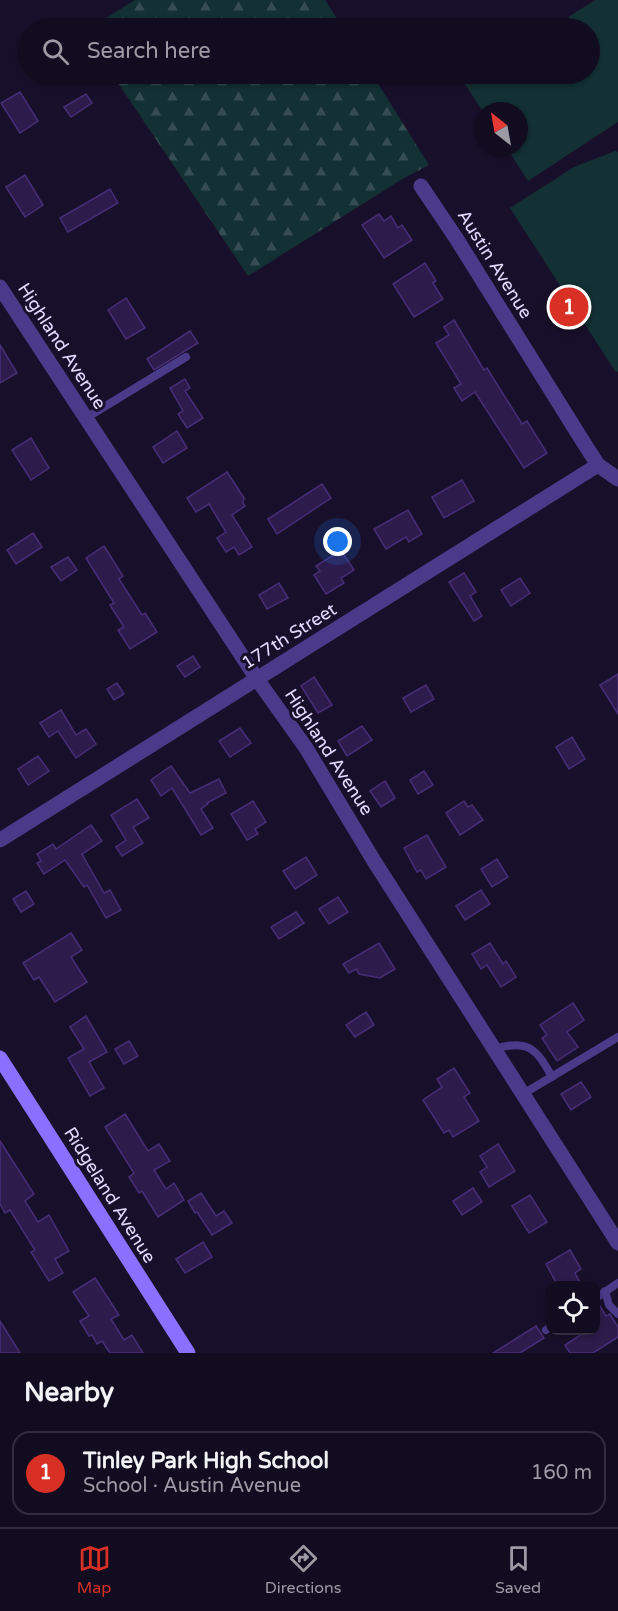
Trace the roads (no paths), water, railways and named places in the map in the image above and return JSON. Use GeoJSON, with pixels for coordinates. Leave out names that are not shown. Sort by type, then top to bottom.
{"type":"FeatureCollection","features":[{"type":"Feature","properties":{"kind":"street","name":"Austin Avenue"},"geometry":{"type":"LineString","coordinates":[[421,186],[598,465],[618,479]]}},
{"type":"Feature","properties":{"kind":"street","name":"Highland Avenue"},"geometry":{"type":"LineString","coordinates":[[0,287],[257,679],[306,748],[374,861],[618,1244]]}},
{"type":"Feature","properties":{"kind":"street","name":"177th Street"},"geometry":{"type":"LineString","coordinates":[[0,840],[598,465]]}},
{"type":"Feature","properties":{"kind":"street","name":"Ridgeland Avenue"},"geometry":{"type":"LineString","coordinates":[[0,1058],[188,1353]]}},
{"type":"Feature","properties":{"kind":"lane"},"geometry":{"type":"LineString","coordinates":[[86,418],[186,357]]}},
{"type":"Feature","properties":{"kind":"lane"},"geometry":{"type":"LineString","coordinates":[[523,1094],[618,1037]]}},
{"type":"Feature","properties":{"kind":"lane"},"geometry":{"type":"LineString","coordinates":[[494,1049],[520,1044],[531,1048],[541,1058],[552,1077]]}},
{"type":"Feature","properties":{"kind":"lane"},"geometry":{"type":"LineString","coordinates":[[600,1295],[618,1283]]}},
{"type":"Feature","properties":{"kind":"lane"},"geometry":{"type":"LineString","coordinates":[[605,1291],[609,1305],[618,1314]]}},
{"type":"Feature","properties":{"kind":"place","name":"Tinley Park High School"},"geometry":{"type":"Point","coordinates":[569,307]}}]}
